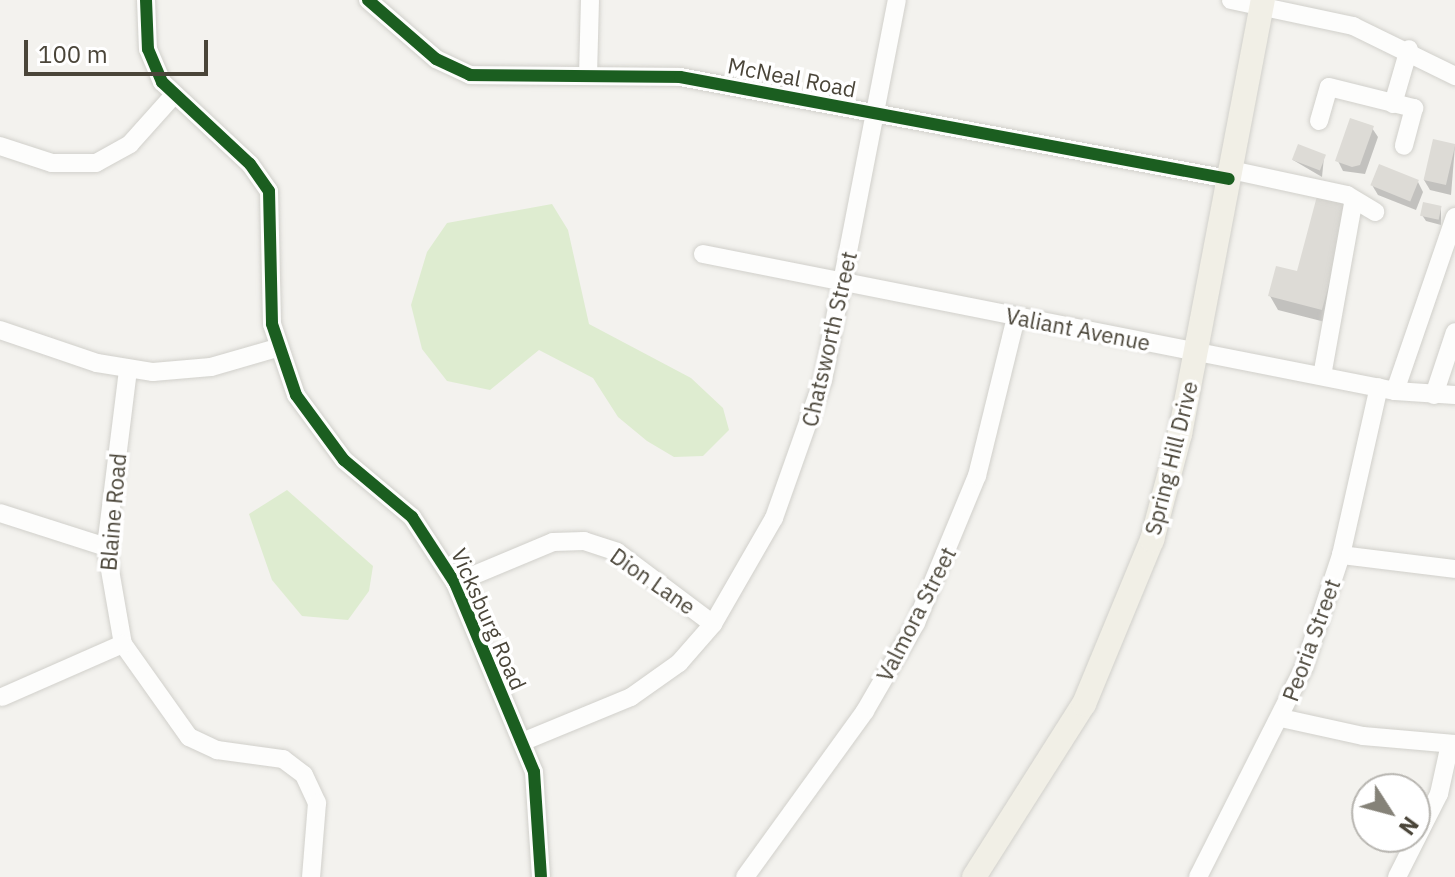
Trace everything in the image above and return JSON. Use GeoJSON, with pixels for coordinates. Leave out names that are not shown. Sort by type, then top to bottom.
{"type":"FeatureCollection","features":[{"type":"Feature","properties":{"kind":"main road","name":"Spring Hill Drive"},"geometry":{"type":"LineString","coordinates":[[974,877],[1056,755],[1119,626],[1168,486],[1262,3]]}},
{"type":"Feature","properties":{"kind":"street","name":"Vicksburg Road"},"geometry":{"type":"LineString","coordinates":[[146,0],[148,49],[173,96],[250,164],[269,191],[277,348],[325,440],[412,517],[455,583],[522,742],[540,800],[541,877]]}},
{"type":"Feature","properties":{"kind":"street","name":"McNeal Road"},"geometry":{"type":"LineString","coordinates":[[368,0],[436,59],[470,75],[680,77],[875,114],[1339,192],[1353,203],[1375,212]]}},
{"type":"Feature","properties":{"kind":"street"},"geometry":{"type":"LineString","coordinates":[[588,76],[590,0]]}},
{"type":"Feature","properties":{"kind":"street","name":"Chatsworth Street"},"geometry":{"type":"LineString","coordinates":[[522,742],[639,692],[679,663],[713,624],[794,472],[842,284],[897,0]]}},
{"type":"Feature","properties":{"kind":"street"},"geometry":{"type":"LineString","coordinates":[[1231,0],[1262,3],[1353,26],[1409,49],[1455,76]]}},
{"type":"Feature","properties":{"kind":"street"},"geometry":{"type":"LineString","coordinates":[[1393,104],[1409,49]]}},
{"type":"Feature","properties":{"kind":"street"},"geometry":{"type":"LineString","coordinates":[[1319,121],[1329,87],[1414,108],[1404,146]]}},
{"type":"Feature","properties":{"kind":"street"},"geometry":{"type":"LineString","coordinates":[[0,146],[52,163],[96,163],[130,144],[173,96]]}},
{"type":"Feature","properties":{"kind":"street"},"geometry":{"type":"LineString","coordinates":[[1322,376],[1353,203]]}},
{"type":"Feature","properties":{"kind":"street","name":"Peoria Street"},"geometry":{"type":"LineString","coordinates":[[1198,877],[1281,718],[1341,555],[1387,389],[1455,217]]}},
{"type":"Feature","properties":{"kind":"street","name":"Valiant Avenue"},"geometry":{"type":"LineString","coordinates":[[703,254],[842,284],[1387,389],[1455,395]]}},
{"type":"Feature","properties":{"kind":"street","name":"Valmora Street"},"geometry":{"type":"LineString","coordinates":[[745,877],[865,711],[916,623],[977,476],[1016,317]]}},
{"type":"Feature","properties":{"kind":"street"},"geometry":{"type":"LineString","coordinates":[[0,330],[128,370],[184,371],[277,348]]}},
{"type":"Feature","properties":{"kind":"street"},"geometry":{"type":"LineString","coordinates":[[1434,395],[1455,332]]}},
{"type":"Feature","properties":{"kind":"street","name":"Blaine Road"},"geometry":{"type":"LineString","coordinates":[[128,370],[106,547],[123,644],[189,737],[217,750],[283,759],[304,775],[317,803],[311,877]]}},
{"type":"Feature","properties":{"kind":"street"},"geometry":{"type":"LineString","coordinates":[[0,513],[106,547]]}},
{"type":"Feature","properties":{"kind":"street","name":"Dion Lane"},"geometry":{"type":"LineString","coordinates":[[455,583],[553,542],[584,541],[617,552],[713,624]]}},
{"type":"Feature","properties":{"kind":"street"},"geometry":{"type":"LineString","coordinates":[[1341,555],[1455,569]]}},
{"type":"Feature","properties":{"kind":"street"},"geometry":{"type":"LineString","coordinates":[[1,699],[123,644]]}},
{"type":"Feature","properties":{"kind":"street"},"geometry":{"type":"LineString","coordinates":[[1281,718],[1452,744],[1446,777],[1397,877]]}},
{"type":"Feature","properties":{"kind":"green space"},"geometry":{"type":"Polygon","coordinates":[[[552,204],[568,230],[589,324],[691,378],[723,408],[729,430],[703,456],[674,457],[647,441],[618,417],[593,378],[539,350],[490,390],[447,381],[422,349],[411,305],[427,252],[447,223],[552,204]]]}},
{"type":"Feature","properties":{"kind":"green space"},"geometry":{"type":"Polygon","coordinates":[[[287,490],[373,566],[369,591],[348,620],[302,616],[272,580],[249,514],[287,490]]]}},
{"type":"Feature","properties":{"kind":"building"},"geometry":{"type":"Polygon","coordinates":[[[1350,118],[1374,126],[1360,165],[1352,167],[1335,161],[1350,118]]]}},
{"type":"Feature","properties":{"kind":"building"},"geometry":{"type":"Polygon","coordinates":[[[1433,139],[1455,144],[1446,185],[1424,180],[1433,139]]]}},
{"type":"Feature","properties":{"kind":"building"},"geometry":{"type":"Polygon","coordinates":[[[1298,144],[1326,155],[1320,171],[1292,160],[1298,144]]]}},
{"type":"Feature","properties":{"kind":"building"},"geometry":{"type":"Polygon","coordinates":[[[1379,164],[1419,180],[1410,201],[1370,185],[1379,164]]]}},
{"type":"Feature","properties":{"kind":"building"},"geometry":{"type":"Polygon","coordinates":[[[1317,196],[1350,205],[1322,310],[1268,296],[1276,266],[1297,271],[1317,196]]]}},
{"type":"Feature","properties":{"kind":"building"},"geometry":{"type":"Polygon","coordinates":[[[1423,202],[1442,206],[1439,220],[1420,216],[1423,202]]]}},
{"type":"Feature","properties":{"kind":"cycle path"},"geometry":{"type":"LineString","coordinates":[[146,0],[148,49],[162,82],[250,164],[269,191],[272,324],[296,395],[344,460],[412,517],[455,583],[534,772],[541,877]]}},
{"type":"Feature","properties":{"kind":"cycle path"},"geometry":{"type":"LineString","coordinates":[[368,0],[436,59],[470,75],[680,77],[1229,179]]}}]}
